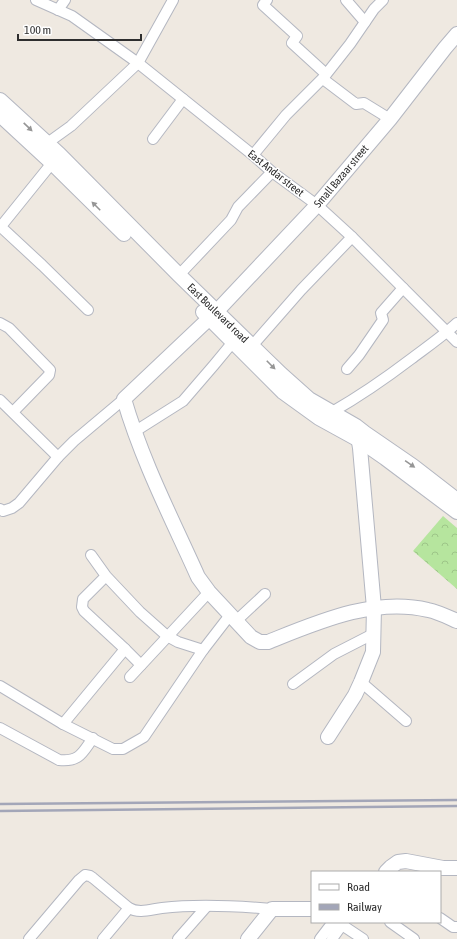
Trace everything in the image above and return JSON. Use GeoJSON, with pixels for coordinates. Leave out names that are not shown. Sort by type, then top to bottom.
{"type":"FeatureCollection","features":[{"type":"Feature","properties":{"kind":"main road","name":"Small Bazaar street"},"geometry":{"type":"LineString","coordinates":[[124,399],[213,315],[317,205],[390,119],[444,48],[457,34]]}},
{"type":"Feature","properties":{"kind":"main road","name":"East Boulevard road"},"geometry":{"type":"LineString","coordinates":[[0,100],[64,160],[178,275],[213,315],[252,346],[309,399],[356,426],[425,475],[457,500]]}},
{"type":"Feature","properties":{"kind":"main road"},"geometry":{"type":"LineString","coordinates":[[0,115],[52,162],[213,315],[233,342],[283,392],[319,418],[359,440],[457,512]]}},
{"type":"Feature","properties":{"kind":"main road"},"geometry":{"type":"LineString","coordinates":[[124,399],[134,432],[151,473],[198,577],[209,592],[251,637],[260,642],[266,642],[322,620],[374,608],[421,608],[436,612],[457,621]]}},
{"type":"Feature","properties":{"kind":"main road"},"geometry":{"type":"LineString","coordinates":[[328,737],[355,695],[371,658],[374,608],[359,440],[356,426]]}},
{"type":"Feature","properties":{"kind":"main road"},"geometry":{"type":"LineString","coordinates":[[387,871],[398,862],[406,861],[443,868],[457,868]]}},
{"type":"Feature","properties":{"kind":"main road"},"geometry":{"type":"LineString","coordinates":[[248,939],[272,909],[311,909]]}},
{"type":"Feature","properties":{"kind":"street","name":"East Andar street"},"geometry":{"type":"LineString","coordinates":[[36,0],[72,16],[138,63],[253,154],[272,172],[317,205],[352,237],[457,342]]}},
{"type":"Feature","properties":{"kind":"street"},"geometry":{"type":"LineString","coordinates":[[58,10],[64,0]]}},
{"type":"Feature","properties":{"kind":"street"},"geometry":{"type":"LineString","coordinates":[[46,144],[71,126],[138,63],[173,0]]}},
{"type":"Feature","properties":{"kind":"street"},"geometry":{"type":"LineString","coordinates":[[267,0],[263,5],[297,36],[292,43],[325,76],[356,104],[364,103],[390,119]]}},
{"type":"Feature","properties":{"kind":"street"},"geometry":{"type":"LineString","coordinates":[[346,0],[365,22]]}},
{"type":"Feature","properties":{"kind":"street"},"geometry":{"type":"LineString","coordinates":[[253,154],[286,116],[325,76],[374,8],[383,0]]}},
{"type":"Feature","properties":{"kind":"street"},"geometry":{"type":"LineString","coordinates":[[153,139],[183,99]]}},
{"type":"Feature","properties":{"kind":"street"},"geometry":{"type":"LineString","coordinates":[[52,162],[1,226],[88,310]]}},
{"type":"Feature","properties":{"kind":"street"},"geometry":{"type":"LineString","coordinates":[[178,275],[232,220],[238,207],[272,172]]}},
{"type":"Feature","properties":{"kind":"street"},"geometry":{"type":"LineString","coordinates":[[252,346],[301,290],[352,237]]}},
{"type":"Feature","properties":{"kind":"street"},"geometry":{"type":"LineString","coordinates":[[347,369],[359,355],[383,320],[381,313],[403,288]]}},
{"type":"Feature","properties":{"kind":"street"},"geometry":{"type":"LineString","coordinates":[[0,323],[9,328],[50,370],[48,375],[13,412]]}},
{"type":"Feature","properties":{"kind":"street"},"geometry":{"type":"LineString","coordinates":[[332,412],[354,399],[447,332],[457,323]]}},
{"type":"Feature","properties":{"kind":"street"},"geometry":{"type":"LineString","coordinates":[[134,432],[183,401],[233,342]]}},
{"type":"Feature","properties":{"kind":"street"},"geometry":{"type":"LineString","coordinates":[[0,509],[3,512],[19,503],[58,457],[74,441],[124,399]]}},
{"type":"Feature","properties":{"kind":"street"},"geometry":{"type":"LineString","coordinates":[[0,400],[58,457]]}},
{"type":"Feature","properties":{"kind":"street"},"geometry":{"type":"LineString","coordinates":[[91,555],[106,576],[140,612],[167,636],[178,642],[203,650]]}},
{"type":"Feature","properties":{"kind":"street"},"geometry":{"type":"LineString","coordinates":[[106,576],[83,599],[82,607],[84,611],[141,665]]}},
{"type":"Feature","properties":{"kind":"street"},"geometry":{"type":"LineString","coordinates":[[130,677],[209,592]]}},
{"type":"Feature","properties":{"kind":"street"},"geometry":{"type":"LineString","coordinates":[[0,686],[63,724],[93,738],[113,750],[123,749],[144,737],[203,650],[233,618],[265,594]]}},
{"type":"Feature","properties":{"kind":"street"},"geometry":{"type":"LineString","coordinates":[[293,684],[334,654],[373,634]]}},
{"type":"Feature","properties":{"kind":"street"},"geometry":{"type":"LineString","coordinates":[[63,724],[125,649]]}},
{"type":"Feature","properties":{"kind":"street"},"geometry":{"type":"LineString","coordinates":[[361,682],[406,721]]}},
{"type":"Feature","properties":{"kind":"street"},"geometry":{"type":"LineString","coordinates":[[0,728],[59,760],[69,761],[77,758],[93,738]]}},
{"type":"Feature","properties":{"kind":"street"},"geometry":{"type":"LineString","coordinates":[[29,939],[85,875],[93,878],[129,908],[137,911],[167,907],[207,906],[272,909]]}},
{"type":"Feature","properties":{"kind":"street"},"geometry":{"type":"LineString","coordinates":[[178,939],[207,906]]}},
{"type":"Feature","properties":{"kind":"street"},"geometry":{"type":"LineString","coordinates":[[103,939],[129,908]]}},
{"type":"Feature","properties":{"kind":"street"},"geometry":{"type":"LineString","coordinates":[[441,919],[453,927],[457,927]]}},
{"type":"Feature","properties":{"kind":"street"},"geometry":{"type":"LineString","coordinates":[[320,939],[340,923]]}},
{"type":"Feature","properties":{"kind":"street"},"geometry":{"type":"LineString","coordinates":[[332,939],[340,923]]}},
{"type":"Feature","properties":{"kind":"street"},"geometry":{"type":"LineString","coordinates":[[340,923],[363,939]]}},
{"type":"Feature","properties":{"kind":"street"},"geometry":{"type":"LineString","coordinates":[[391,923],[414,939]]}},
{"type":"Feature","properties":{"kind":"green space"},"geometry":{"type":"Polygon","coordinates":[[[443,516],[457,528],[457,589],[413,551],[443,516]]]}},
{"type":"Feature","properties":{"kind":"railway"},"geometry":{"type":"LineString","coordinates":[[0,804],[457,800]]}},
{"type":"Feature","properties":{"kind":"railway"},"geometry":{"type":"LineString","coordinates":[[0,811],[457,806]]}}]}
